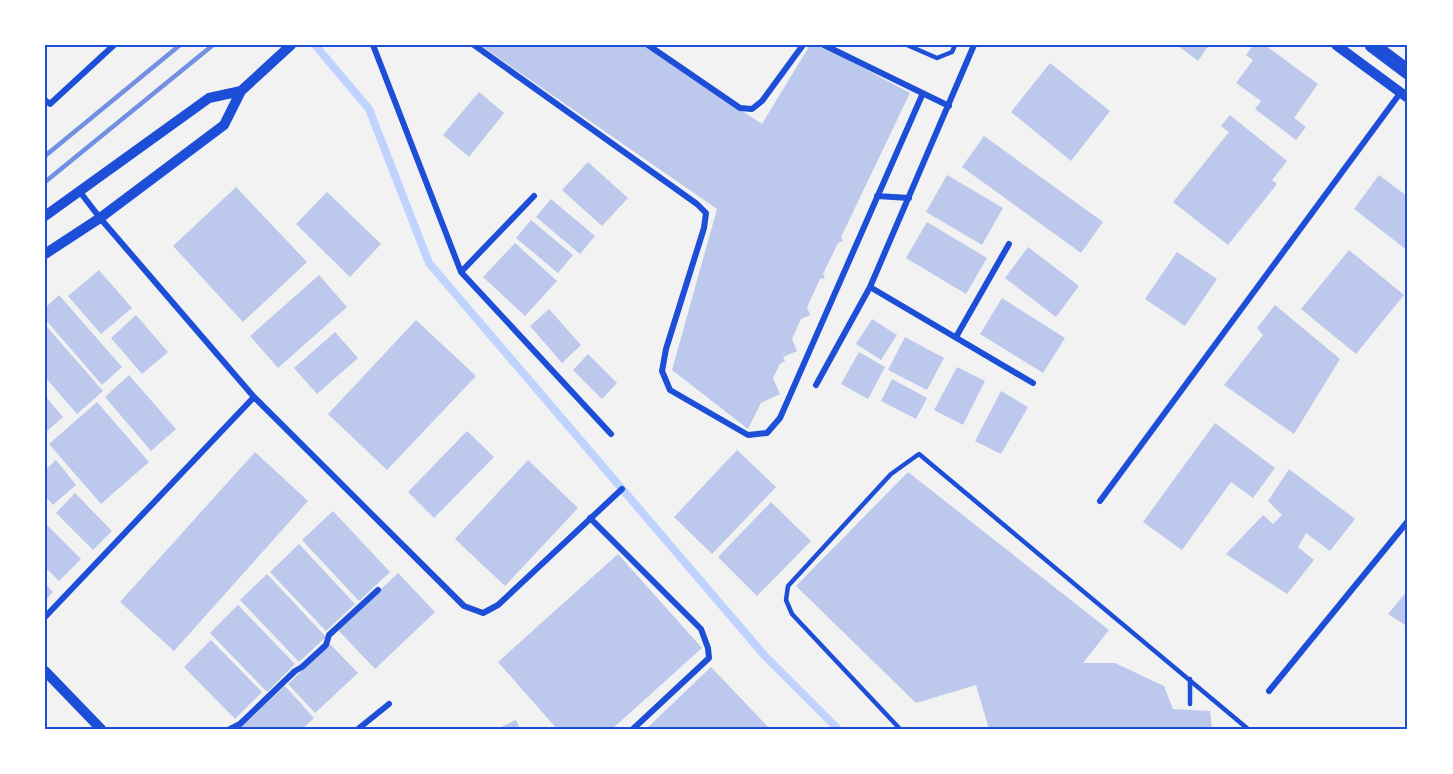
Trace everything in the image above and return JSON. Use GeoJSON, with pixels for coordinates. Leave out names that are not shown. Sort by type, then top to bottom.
{"type":"FeatureCollection","features":[{"type":"Feature","properties":{"kind":"main road"},"geometry":{"type":"LineString","coordinates":[[1372,45],[1408,72]]}},
{"type":"Feature","properties":{"kind":"street"},"geometry":{"type":"LineString","coordinates":[[45,100],[50,104],[114,45]]}},
{"type":"Feature","properties":{"kind":"street"},"geometry":{"type":"LineString","coordinates":[[45,254],[100,218],[224,125],[241,91],[291,45]]}},
{"type":"Feature","properties":{"kind":"street"},"geometry":{"type":"LineString","coordinates":[[373,45],[462,272],[611,434]]}},
{"type":"Feature","properties":{"kind":"street"},"geometry":{"type":"LineString","coordinates":[[474,45],[697,204],[706,213],[704,228],[666,349],[662,371],[670,390],[748,435],[767,433],[780,418],[923,93]]}},
{"type":"Feature","properties":{"kind":"street"},"geometry":{"type":"LineString","coordinates":[[648,45],[740,108],[752,109],[762,101],[803,45]]}},
{"type":"Feature","properties":{"kind":"street"},"geometry":{"type":"LineString","coordinates":[[824,45],[949,106]]}},
{"type":"Feature","properties":{"kind":"street"},"geometry":{"type":"LineString","coordinates":[[816,385],[870,287],[974,45]]}},
{"type":"Feature","properties":{"kind":"street"},"geometry":{"type":"LineString","coordinates":[[1100,501],[1405,95],[1336,45]]}},
{"type":"Feature","properties":{"kind":"street"},"geometry":{"type":"LineString","coordinates":[[45,216],[209,98],[241,91]]}},
{"type":"Feature","properties":{"kind":"street"},"geometry":{"type":"LineString","coordinates":[[80,192],[254,397],[464,606],[483,613],[498,605],[622,489]]}},
{"type":"Feature","properties":{"kind":"street"},"geometry":{"type":"LineString","coordinates":[[462,272],[534,196]]}},
{"type":"Feature","properties":{"kind":"street"},"geometry":{"type":"LineString","coordinates":[[877,196],[909,198]]}},
{"type":"Feature","properties":{"kind":"street"},"geometry":{"type":"LineString","coordinates":[[956,337],[1009,244]]}},
{"type":"Feature","properties":{"kind":"street"},"geometry":{"type":"LineString","coordinates":[[870,287],[1033,383]]}},
{"type":"Feature","properties":{"kind":"street"},"geometry":{"type":"LineString","coordinates":[[45,617],[254,397]]}},
{"type":"Feature","properties":{"kind":"street"},"geometry":{"type":"LineString","coordinates":[[590,518],[701,629],[708,648],[709,657],[633,729]]}},
{"type":"Feature","properties":{"kind":"street"},"geometry":{"type":"LineString","coordinates":[[1269,691],[1408,521]]}},
{"type":"Feature","properties":{"kind":"street"},"geometry":{"type":"LineString","coordinates":[[230,729],[240,724],[295,671],[326,645],[329,634],[378,590]]}},
{"type":"Feature","properties":{"kind":"street"},"geometry":{"type":"LineString","coordinates":[[45,671],[101,729]]}},
{"type":"Feature","properties":{"kind":"street"},"geometry":{"type":"LineString","coordinates":[[358,729],[389,704]]}},
{"type":"Feature","properties":{"kind":"lane"},"geometry":{"type":"LineString","coordinates":[[907,45],[937,58],[952,52],[955,45]]}},
{"type":"Feature","properties":{"kind":"lane"},"geometry":{"type":"LineString","coordinates":[[900,729],[792,614],[786,600],[788,586],[891,474],[919,454],[1248,729]]}},
{"type":"Feature","properties":{"kind":"lane"},"geometry":{"type":"LineString","coordinates":[[1190,679],[1190,704]]}},
{"type":"Feature","properties":{"kind":"building"},"geometry":{"type":"Polygon","coordinates":[[[480,45],[644,45],[762,124],[810,45],[820,45],[910,93],[841,237],[843,241],[838,243],[823,274],[825,278],[820,279],[807,307],[810,315],[801,319],[792,339],[797,351],[783,357],[785,361],[780,364],[773,378],[780,394],[761,403],[748,429],[672,370],[717,209],[480,45]]]}},
{"type":"Feature","properties":{"kind":"building"},"geometry":{"type":"Polygon","coordinates":[[[1177,45],[1209,45],[1198,61],[1177,45]]]}},
{"type":"Feature","properties":{"kind":"building"},"geometry":{"type":"Polygon","coordinates":[[[1253,45],[1265,45],[1318,84],[1294,118],[1306,127],[1296,140],[1255,109],[1261,101],[1236,83],[1253,60],[1246,55],[1253,45]]]}},
{"type":"Feature","properties":{"kind":"building"},"geometry":{"type":"Polygon","coordinates":[[[1050,63],[1110,111],[1071,161],[1011,112],[1050,63]]]}},
{"type":"Feature","properties":{"kind":"building"},"geometry":{"type":"Polygon","coordinates":[[[479,92],[504,113],[469,157],[443,135],[479,92]]]}},
{"type":"Feature","properties":{"kind":"building"},"geometry":{"type":"Polygon","coordinates":[[[1230,115],[1287,161],[1272,180],[1277,184],[1228,245],[1173,202],[1229,132],[1221,126],[1230,115]]]}},
{"type":"Feature","properties":{"kind":"building"},"geometry":{"type":"Polygon","coordinates":[[[984,136],[1103,222],[1081,253],[962,167],[984,136]]]}},
{"type":"Feature","properties":{"kind":"building"},"geometry":{"type":"Polygon","coordinates":[[[588,162],[628,198],[602,226],[562,190],[588,162]]]}},
{"type":"Feature","properties":{"kind":"building"},"geometry":{"type":"Polygon","coordinates":[[[947,175],[1003,208],[982,245],[926,212],[947,175]]]}},
{"type":"Feature","properties":{"kind":"building"},"geometry":{"type":"Polygon","coordinates":[[[1379,175],[1408,197],[1408,251],[1354,209],[1379,175]]]}},
{"type":"Feature","properties":{"kind":"building"},"geometry":{"type":"Polygon","coordinates":[[[236,187],[307,262],[243,322],[173,246],[236,187]]]}},
{"type":"Feature","properties":{"kind":"building"},"geometry":{"type":"Polygon","coordinates":[[[327,192],[381,244],[350,277],[296,224],[327,192]]]}},
{"type":"Feature","properties":{"kind":"building"},"geometry":{"type":"Polygon","coordinates":[[[551,199],[595,236],[580,254],[536,217],[551,199]]]}},
{"type":"Feature","properties":{"kind":"building"},"geometry":{"type":"Polygon","coordinates":[[[531,220],[573,255],[558,273],[516,238],[531,220]]]}},
{"type":"Feature","properties":{"kind":"building"},"geometry":{"type":"Polygon","coordinates":[[[927,222],[987,258],[966,294],[906,258],[927,222]]]}},
{"type":"Feature","properties":{"kind":"building"},"geometry":{"type":"Polygon","coordinates":[[[515,243],[557,281],[525,316],[483,277],[515,243]]]}},
{"type":"Feature","properties":{"kind":"building"},"geometry":{"type":"Polygon","coordinates":[[[1028,247],[1079,286],[1056,317],[1005,278],[1028,247]]]}},
{"type":"Feature","properties":{"kind":"building"},"geometry":{"type":"Polygon","coordinates":[[[1349,250],[1404,295],[1356,354],[1301,309],[1349,250]]]}},
{"type":"Feature","properties":{"kind":"building"},"geometry":{"type":"Polygon","coordinates":[[[1177,252],[1217,279],[1185,326],[1145,299],[1177,252]]]}},
{"type":"Feature","properties":{"kind":"building"},"geometry":{"type":"Polygon","coordinates":[[[99,270],[132,308],[101,334],[68,296],[99,270]]]}},
{"type":"Feature","properties":{"kind":"building"},"geometry":{"type":"Polygon","coordinates":[[[319,275],[347,307],[278,368],[250,336],[319,275]]]}},
{"type":"Feature","properties":{"kind":"building"},"geometry":{"type":"Polygon","coordinates":[[[59,295],[122,367],[102,385],[45,319],[45,308],[59,295]]]}},
{"type":"Feature","properties":{"kind":"building"},"geometry":{"type":"Polygon","coordinates":[[[1002,298],[1065,338],[1043,373],[980,334],[1002,298]]]}},
{"type":"Feature","properties":{"kind":"building"},"geometry":{"type":"Polygon","coordinates":[[[1275,305],[1340,359],[1294,434],[1224,385],[1263,335],[1257,328],[1275,305]]]}},
{"type":"Feature","properties":{"kind":"building"},"geometry":{"type":"Polygon","coordinates":[[[549,309],[581,345],[562,363],[530,326],[549,309]]]}},
{"type":"Feature","properties":{"kind":"building"},"geometry":{"type":"Polygon","coordinates":[[[136,315],[168,352],[142,374],[111,338],[136,315]]]}},
{"type":"Feature","properties":{"kind":"building"},"geometry":{"type":"Polygon","coordinates":[[[872,319],[897,335],[881,360],[856,344],[872,319]]]}},
{"type":"Feature","properties":{"kind":"building"},"geometry":{"type":"Polygon","coordinates":[[[416,320],[476,376],[387,470],[328,414],[416,320]]]}},
{"type":"Feature","properties":{"kind":"building"},"geometry":{"type":"Polygon","coordinates":[[[47,327],[103,391],[77,414],[45,377],[45,329],[47,327]]]}},
{"type":"Feature","properties":{"kind":"building"},"geometry":{"type":"Polygon","coordinates":[[[335,332],[358,358],[317,394],[294,368],[335,332]]]}},
{"type":"Feature","properties":{"kind":"building"},"geometry":{"type":"Polygon","coordinates":[[[905,337],[944,358],[927,390],[888,370],[905,337]]]}},
{"type":"Feature","properties":{"kind":"building"},"geometry":{"type":"Polygon","coordinates":[[[859,352],[885,367],[868,399],[841,384],[859,352]]]}},
{"type":"Feature","properties":{"kind":"building"},"geometry":{"type":"Polygon","coordinates":[[[588,354],[617,383],[602,399],[573,370],[588,354]]]}},
{"type":"Feature","properties":{"kind":"building"},"geometry":{"type":"Polygon","coordinates":[[[957,367],[985,381],[963,425],[934,410],[957,367]]]}},
{"type":"Feature","properties":{"kind":"building"},"geometry":{"type":"Polygon","coordinates":[[[129,375],[176,429],[151,451],[105,397],[129,375]]]}},
{"type":"Feature","properties":{"kind":"building"},"geometry":{"type":"Polygon","coordinates":[[[892,379],[927,398],[916,419],[881,401],[892,379]]]}},
{"type":"Feature","properties":{"kind":"building"},"geometry":{"type":"Polygon","coordinates":[[[1001,391],[1028,407],[1001,454],[975,441],[1001,391]]]}},
{"type":"Feature","properties":{"kind":"building"},"geometry":{"type":"Polygon","coordinates":[[[45,396],[63,417],[45,433],[45,396]]]}},
{"type":"Feature","properties":{"kind":"building"},"geometry":{"type":"Polygon","coordinates":[[[97,402],[149,462],[101,504],[49,444],[97,402]]]}},
{"type":"Feature","properties":{"kind":"building"},"geometry":{"type":"Polygon","coordinates":[[[1215,423],[1275,468],[1253,498],[1231,482],[1182,550],[1143,522],[1215,423]]]}},
{"type":"Feature","properties":{"kind":"building"},"geometry":{"type":"Polygon","coordinates":[[[467,431],[494,457],[434,518],[408,492],[467,431]]]}},
{"type":"Feature","properties":{"kind":"building"},"geometry":{"type":"Polygon","coordinates":[[[737,450],[776,487],[712,554],[674,517],[737,450]]]}},
{"type":"Feature","properties":{"kind":"building"},"geometry":{"type":"Polygon","coordinates":[[[255,452],[308,501],[174,651],[120,602],[255,452]]]}},
{"type":"Feature","properties":{"kind":"building"},"geometry":{"type":"Polygon","coordinates":[[[56,460],[76,485],[53,505],[45,496],[45,470],[56,460]]]}},
{"type":"Feature","properties":{"kind":"building"},"geometry":{"type":"Polygon","coordinates":[[[528,460],[578,508],[505,586],[455,539],[528,460]]]}},
{"type":"Feature","properties":{"kind":"building"},"geometry":{"type":"Polygon","coordinates":[[[1289,469],[1355,519],[1330,551],[1306,533],[1298,547],[1314,560],[1287,594],[1226,554],[1263,515],[1273,524],[1282,515],[1268,501],[1289,469]]]}},
{"type":"Feature","properties":{"kind":"building"},"geometry":{"type":"Polygon","coordinates":[[[908,472],[1109,630],[1083,663],[1115,663],[1164,686],[1173,709],[1210,711],[1212,729],[989,729],[976,685],[916,703],[796,586],[908,472]]]}},
{"type":"Feature","properties":{"kind":"building"},"geometry":{"type":"Polygon","coordinates":[[[75,493],[112,531],[93,550],[56,513],[75,493]]]}},
{"type":"Feature","properties":{"kind":"building"},"geometry":{"type":"Polygon","coordinates":[[[771,502],[811,541],[757,596],[718,557],[771,502]]]}},
{"type":"Feature","properties":{"kind":"building"},"geometry":{"type":"Polygon","coordinates":[[[333,511],[390,572],[359,601],[302,540],[333,511]]]}},
{"type":"Feature","properties":{"kind":"building"},"geometry":{"type":"Polygon","coordinates":[[[45,523],[81,559],[59,581],[45,567],[45,523]]]}},
{"type":"Feature","properties":{"kind":"building"},"geometry":{"type":"Polygon","coordinates":[[[299,544],[355,604],[326,631],[270,572],[299,544]]]}},
{"type":"Feature","properties":{"kind":"building"},"geometry":{"type":"Polygon","coordinates":[[[618,554],[702,648],[612,729],[557,729],[498,662],[618,554]]]}},
{"type":"Feature","properties":{"kind":"building"},"geometry":{"type":"Polygon","coordinates":[[[398,573],[435,612],[375,669],[338,630],[398,573]]]}},
{"type":"Feature","properties":{"kind":"building"},"geometry":{"type":"Polygon","coordinates":[[[267,574],[326,637],[299,662],[240,600],[267,574]]]}},
{"type":"Feature","properties":{"kind":"building"},"geometry":{"type":"Polygon","coordinates":[[[45,584],[53,592],[45,600],[45,584]]]}},
{"type":"Feature","properties":{"kind":"building"},"geometry":{"type":"Polygon","coordinates":[[[1408,590],[1408,627],[1388,614],[1408,590]]]}},
{"type":"Feature","properties":{"kind":"building"},"geometry":{"type":"Polygon","coordinates":[[[238,605],[295,664],[267,692],[210,633],[238,605]]]}},
{"type":"Feature","properties":{"kind":"building"},"geometry":{"type":"Polygon","coordinates":[[[211,640],[262,692],[235,719],[184,667],[211,640]]]}},
{"type":"Feature","properties":{"kind":"building"},"geometry":{"type":"Polygon","coordinates":[[[330,644],[358,673],[315,713],[288,684],[330,644]]]}},
{"type":"Feature","properties":{"kind":"building"},"geometry":{"type":"Polygon","coordinates":[[[711,667],[770,729],[646,729],[711,667]]]}},
{"type":"Feature","properties":{"kind":"building"},"geometry":{"type":"Polygon","coordinates":[[[285,686],[314,718],[302,729],[239,729],[285,686]]]}},
{"type":"Feature","properties":{"kind":"building"},"geometry":{"type":"Polygon","coordinates":[[[516,720],[520,729],[497,729],[516,720]]]}},
{"type":"Feature","properties":{"kind":"waterway"},"geometry":{"type":"LineString","coordinates":[[315,45],[369,109],[429,263],[764,655],[838,729]]}},
{"type":"Feature","properties":{"kind":"railway"},"geometry":{"type":"LineString","coordinates":[[45,156],[180,45]]}},
{"type":"Feature","properties":{"kind":"railway"},"geometry":{"type":"LineString","coordinates":[[45,182],[213,45]]}}]}
